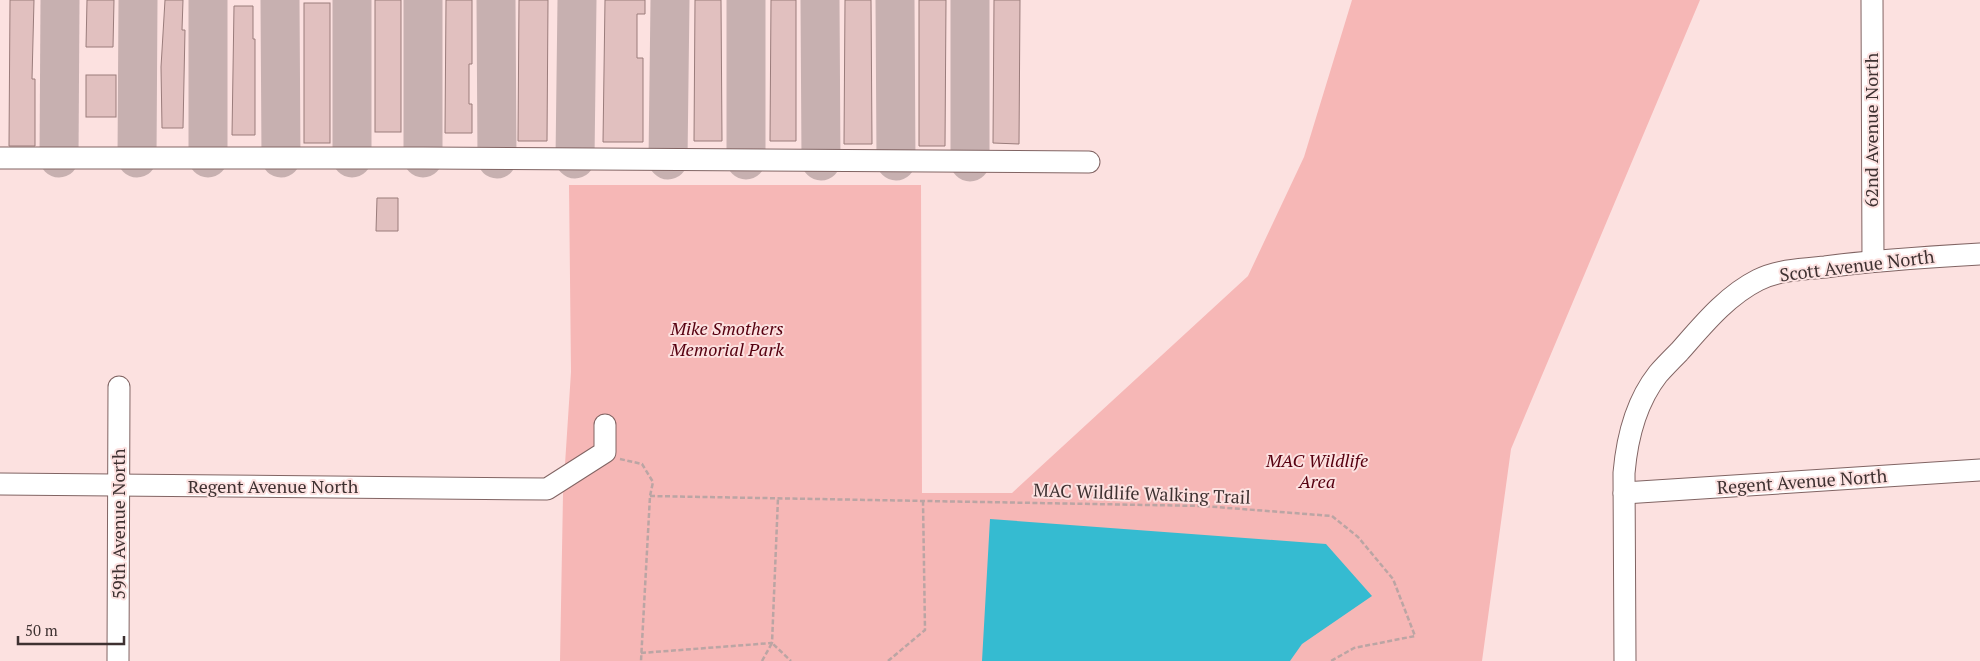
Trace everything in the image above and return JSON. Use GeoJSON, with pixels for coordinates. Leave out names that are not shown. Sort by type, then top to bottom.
{"type":"FeatureCollection","features":[{"type":"Feature","properties":{"kind":"street","name":"62nd Avenue North"},"geometry":{"type":"LineString","coordinates":[[1872,0],[1873,261]]}},
{"type":"Feature","properties":{"kind":"street"},"geometry":{"type":"LineString","coordinates":[[0,158],[423,158],[1089,162]]}},
{"type":"Feature","properties":{"kind":"street","name":"Scott Avenue North"},"geometry":{"type":"LineString","coordinates":[[1625,661],[1624,493],[1626,448],[1633,422],[1643,398],[1658,374],[1709,319],[1758,280],[1779,273],[1873,261],[1980,254]]}},
{"type":"Feature","properties":{"kind":"street","name":"59th Avenue North"},"geometry":{"type":"LineString","coordinates":[[118,661],[119,387]]}},
{"type":"Feature","properties":{"kind":"street"},"geometry":{"type":"LineString","coordinates":[[605,425],[605,452]]}},
{"type":"Feature","properties":{"kind":"street","name":"Regent Avenue North"},"geometry":{"type":"LineString","coordinates":[[0,484],[547,489],[605,452]]}},
{"type":"Feature","properties":{"kind":"street","name":"Regent Avenue North"},"geometry":{"type":"LineString","coordinates":[[1624,493],[1980,470]]}},
{"type":"Feature","properties":{"kind":"path"},"geometry":{"type":"LineString","coordinates":[[605,452],[625,461],[642,464],[653,482],[650,496],[641,661]]}},
{"type":"Feature","properties":{"kind":"path","name":"MAC Wildlife Walking Trail"},"geometry":{"type":"LineString","coordinates":[[650,496],[1203,506],[1332,516],[1358,537],[1393,579],[1415,636],[1354,648],[1331,661]]}},
{"type":"Feature","properties":{"kind":"path"},"geometry":{"type":"LineString","coordinates":[[762,661],[772,643],[778,498]]}},
{"type":"Feature","properties":{"kind":"path"},"geometry":{"type":"LineString","coordinates":[[888,661],[925,630],[923,501]]}},
{"type":"Feature","properties":{"kind":"path"},"geometry":{"type":"LineString","coordinates":[[641,654],[772,643],[791,661]]}},
{"type":"Feature","properties":{"kind":"green space","name":"MAC Wildlife Area"},"geometry":{"type":"Polygon","coordinates":[[[1352,0],[1700,0],[1511,449],[1482,661],[560,661],[563,495],[571,372],[569,185],[921,185],[922,493],[1012,493],[1248,276],[1304,157],[1352,0]]]}},
{"type":"Feature","properties":{"kind":"water"},"geometry":{"type":"Polygon","coordinates":[[[990,519],[1326,544],[1372,596],[1302,644],[1290,661],[982,661],[990,519]]]}},
{"type":"Feature","properties":{"kind":"building"},"geometry":{"type":"Polygon","coordinates":[[[10,0],[34,0],[32,79],[35,79],[35,146],[9,146],[10,0]]]}},
{"type":"Feature","properties":{"kind":"building"},"geometry":{"type":"Polygon","coordinates":[[[87,0],[114,0],[113,47],[86,47],[87,0]]]}},
{"type":"Feature","properties":{"kind":"building"},"geometry":{"type":"Polygon","coordinates":[[[165,0],[183,0],[182,30],[185,30],[183,128],[162,128],[161,67],[165,0]]]}},
{"type":"Feature","properties":{"kind":"building"},"geometry":{"type":"Polygon","coordinates":[[[375,0],[401,0],[401,132],[375,132],[375,0]]]}},
{"type":"Feature","properties":{"kind":"building"},"geometry":{"type":"Polygon","coordinates":[[[446,0],[472,0],[472,64],[469,64],[469,104],[472,104],[472,133],[445,133],[446,0]]]}},
{"type":"Feature","properties":{"kind":"building"},"geometry":{"type":"Polygon","coordinates":[[[519,0],[548,0],[547,141],[518,141],[519,0]]]}},
{"type":"Feature","properties":{"kind":"building"},"geometry":{"type":"Polygon","coordinates":[[[605,0],[645,0],[645,14],[637,14],[637,58],[643,58],[643,142],[603,142],[605,0]]]}},
{"type":"Feature","properties":{"kind":"building"},"geometry":{"type":"Polygon","coordinates":[[[695,0],[721,0],[722,141],[694,141],[695,0]]]}},
{"type":"Feature","properties":{"kind":"building"},"geometry":{"type":"Polygon","coordinates":[[[771,0],[796,0],[796,141],[770,141],[771,0]]]}},
{"type":"Feature","properties":{"kind":"building"},"geometry":{"type":"Polygon","coordinates":[[[845,0],[871,0],[872,144],[844,144],[845,0]]]}},
{"type":"Feature","properties":{"kind":"building"},"geometry":{"type":"Polygon","coordinates":[[[919,0],[946,0],[945,146],[919,146],[919,0]]]}},
{"type":"Feature","properties":{"kind":"building"},"geometry":{"type":"Polygon","coordinates":[[[994,0],[1020,0],[1019,144],[993,143],[994,0]]]}},
{"type":"Feature","properties":{"kind":"building"},"geometry":{"type":"Polygon","coordinates":[[[304,3],[330,3],[330,143],[304,143],[304,3]]]}},
{"type":"Feature","properties":{"kind":"building"},"geometry":{"type":"Polygon","coordinates":[[[234,6],[253,6],[255,135],[232,135],[234,6]]]}},
{"type":"Feature","properties":{"kind":"building"},"geometry":{"type":"Polygon","coordinates":[[[86,75],[116,75],[116,117],[86,117],[86,75]]]}},
{"type":"Feature","properties":{"kind":"building"},"geometry":{"type":"Polygon","coordinates":[[[377,198],[398,198],[398,231],[376,231],[377,198]]]}},
{"type":"Feature","properties":{"kind":"taxiway"},"geometry":{"type":"LineString","coordinates":[[59,158],[60,0]]}},
{"type":"Feature","properties":{"kind":"taxiway"},"geometry":{"type":"LineString","coordinates":[[137,158],[138,0]]}},
{"type":"Feature","properties":{"kind":"taxiway"},"geometry":{"type":"LineString","coordinates":[[208,0],[208,158]]}},
{"type":"Feature","properties":{"kind":"taxiway"},"geometry":{"type":"LineString","coordinates":[[280,0],[281,158]]}},
{"type":"Feature","properties":{"kind":"taxiway"},"geometry":{"type":"LineString","coordinates":[[352,0],[352,158]]}},
{"type":"Feature","properties":{"kind":"taxiway"},"geometry":{"type":"LineString","coordinates":[[423,0],[423,158]]}},
{"type":"Feature","properties":{"kind":"taxiway"},"geometry":{"type":"LineString","coordinates":[[496,0],[497,159]]}},
{"type":"Feature","properties":{"kind":"taxiway"},"geometry":{"type":"LineString","coordinates":[[575,159],[577,0]]}},
{"type":"Feature","properties":{"kind":"taxiway"},"geometry":{"type":"LineString","coordinates":[[668,160],[670,0]]}},
{"type":"Feature","properties":{"kind":"taxiway"},"geometry":{"type":"LineString","coordinates":[[746,0],[746,160]]}},
{"type":"Feature","properties":{"kind":"taxiway"},"geometry":{"type":"LineString","coordinates":[[820,0],[821,161]]}},
{"type":"Feature","properties":{"kind":"taxiway"},"geometry":{"type":"LineString","coordinates":[[895,0],[896,161]]}},
{"type":"Feature","properties":{"kind":"taxiway"},"geometry":{"type":"LineString","coordinates":[[970,0],[970,162]]}},
{"type":"Feature","properties":{"kind":"park label","name":"Mike Smothers Memorial Park"},"geometry":{"type":"Point","coordinates":[727,339]}}]}
